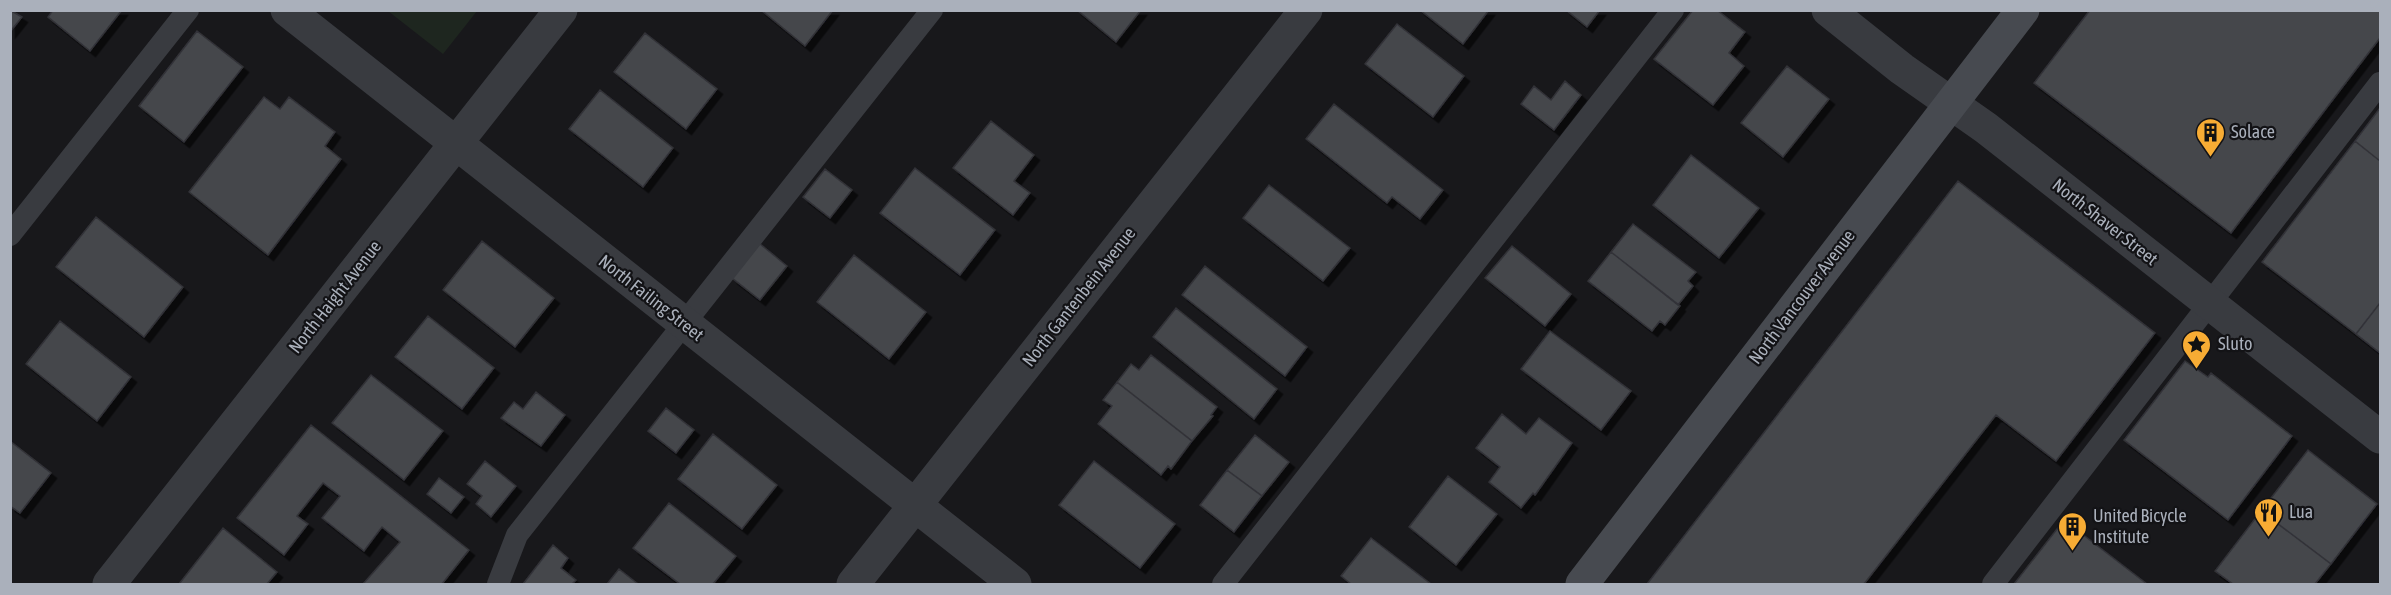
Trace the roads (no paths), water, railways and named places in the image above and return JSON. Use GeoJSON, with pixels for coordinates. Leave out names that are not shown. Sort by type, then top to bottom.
{"type":"FeatureCollection","features":[{"type":"Feature","properties":{"kind":"main road","name":"North Vancouver Avenue"},"geometry":{"type":"LineString","coordinates":[[1582,585],[2023,10]]}},
{"type":"Feature","properties":{"kind":"street","name":"North Failing Street"},"geometry":{"type":"LineString","coordinates":[[287,10],[1015,585]]}},
{"type":"Feature","properties":{"kind":"street","name":"North Haight Avenue"},"geometry":{"type":"LineString","coordinates":[[109,585],[561,10]]}},
{"type":"Feature","properties":{"kind":"street","name":"North Gantenbein Avenue"},"geometry":{"type":"LineString","coordinates":[[853,585],[1306,10]]}},
{"type":"Feature","properties":{"kind":"street","name":"North Shaver Street"},"geometry":{"type":"LineString","coordinates":[[1828,10],[1950,104],[1986,128],[2380,437]]}},
{"type":"Feature","properties":{"kind":"lane"},"geometry":{"type":"LineString","coordinates":[[10,235],[188,10]]}},
{"type":"Feature","properties":{"kind":"lane"},"geometry":{"type":"LineString","coordinates":[[498,585],[517,535],[932,10]]}},
{"type":"Feature","properties":{"kind":"lane"},"geometry":{"type":"LineString","coordinates":[[1223,585],[1673,10]]}},
{"type":"Feature","properties":{"kind":"lane"},"geometry":{"type":"LineString","coordinates":[[1994,585],[2380,83]]}},
{"type":"Feature","properties":{"kind":"place","name":"Solace"},"geometry":{"type":"Point","coordinates":[2210,158]}},
{"type":"Feature","properties":{"kind":"place","name":"Sluto"},"geometry":{"type":"Point","coordinates":[2197,370]}},
{"type":"Feature","properties":{"kind":"place","name":"Lua"},"geometry":{"type":"Point","coordinates":[2268,538]}},
{"type":"Feature","properties":{"kind":"place","name":"United Bicycle Institute"},"geometry":{"type":"Point","coordinates":[2072,552]}}]}
